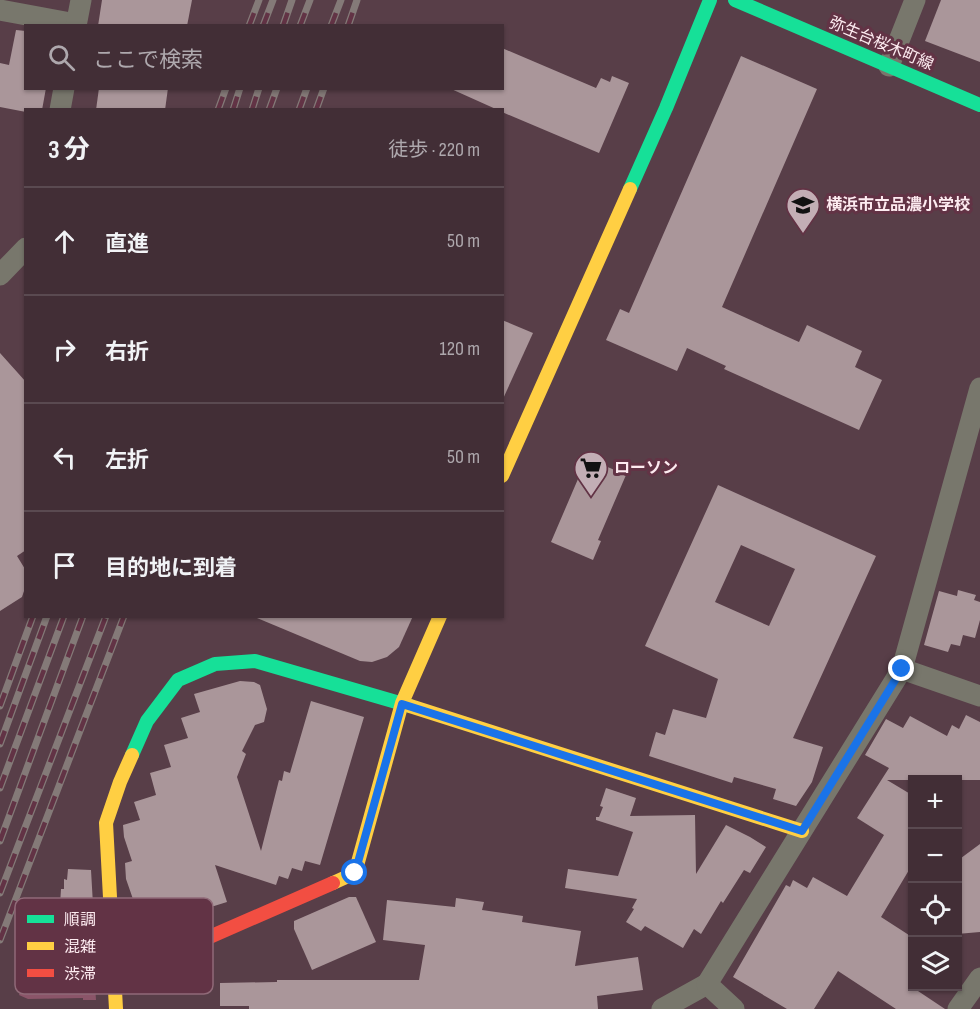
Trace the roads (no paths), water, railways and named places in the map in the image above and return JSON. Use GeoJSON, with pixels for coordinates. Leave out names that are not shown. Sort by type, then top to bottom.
{"type":"FeatureCollection","features":[{"type":"Feature","properties":{"kind":"street"},"geometry":{"type":"LineString","coordinates":[[76,24],[81,0]]}},
{"type":"Feature","properties":{"kind":"street"},"geometry":{"type":"LineString","coordinates":[[504,472],[666,108],[710,0]]}},
{"type":"Feature","properties":{"kind":"street","name":"弥生台桜木町線"},"geometry":{"type":"LineString","coordinates":[[735,0],[980,105]]}},
{"type":"Feature","properties":{"kind":"street"},"geometry":{"type":"LineString","coordinates":[[889,66],[915,0]]}},
{"type":"Feature","properties":{"kind":"street"},"geometry":{"type":"LineString","coordinates":[[0,10],[71,24]]}},
{"type":"Feature","properties":{"kind":"street"},"geometry":{"type":"LineString","coordinates":[[60,108],[64,90]]}},
{"type":"Feature","properties":{"kind":"street"},"geometry":{"type":"LineString","coordinates":[[0,275],[24,250]]}},
{"type":"Feature","properties":{"kind":"street"},"geometry":{"type":"LineString","coordinates":[[662,1009],[707,984],[902,669],[980,388]]}},
{"type":"Feature","properties":{"kind":"street"},"geometry":{"type":"LineString","coordinates":[[213,935],[355,873],[402,704],[439,618]]}},
{"type":"Feature","properties":{"kind":"street"},"geometry":{"type":"LineString","coordinates":[[110,898],[106,823],[120,782],[147,721],[178,680],[214,664],[255,662],[402,704],[802,831]]}},
{"type":"Feature","properties":{"kind":"street"},"geometry":{"type":"LineString","coordinates":[[902,669],[980,696]]}},
{"type":"Feature","properties":{"kind":"street"},"geometry":{"type":"LineString","coordinates":[[958,1009],[980,978]]}},
{"type":"Feature","properties":{"kind":"street"},"geometry":{"type":"LineString","coordinates":[[707,984],[734,1009]]}},
{"type":"Feature","properties":{"kind":"street"},"geometry":{"type":"LineString","coordinates":[[115,994],[116,1009]]}},
{"type":"Feature","properties":{"kind":"railway"},"geometry":{"type":"LineString","coordinates":[[250,24],[259,0]]}},
{"type":"Feature","properties":{"kind":"railway"},"geometry":{"type":"LineString","coordinates":[[264,24],[273,0]]}},
{"type":"Feature","properties":{"kind":"railway"},"geometry":{"type":"LineString","coordinates":[[284,24],[292,0]]}},
{"type":"Feature","properties":{"kind":"railway"},"geometry":{"type":"LineString","coordinates":[[301,24],[310,0]]}},
{"type":"Feature","properties":{"kind":"railway"},"geometry":{"type":"LineString","coordinates":[[332,24],[341,0]]}},
{"type":"Feature","properties":{"kind":"railway"},"geometry":{"type":"LineString","coordinates":[[349,24],[357,0]]}},
{"type":"Feature","properties":{"kind":"railway"},"geometry":{"type":"LineString","coordinates":[[219,108],[225,90]]}},
{"type":"Feature","properties":{"kind":"railway"},"geometry":{"type":"LineString","coordinates":[[234,108],[239,90]]}},
{"type":"Feature","properties":{"kind":"railway"},"geometry":{"type":"LineString","coordinates":[[253,108],[258,90]]}},
{"type":"Feature","properties":{"kind":"railway"},"geometry":{"type":"LineString","coordinates":[[270,108],[276,90]]}},
{"type":"Feature","properties":{"kind":"railway"},"geometry":{"type":"LineString","coordinates":[[300,108],[306,90]]}},
{"type":"Feature","properties":{"kind":"railway"},"geometry":{"type":"LineString","coordinates":[[317,108],[323,90]]}},
{"type":"Feature","properties":{"kind":"railway"},"geometry":{"type":"LineString","coordinates":[[0,706],[32,618]]}},
{"type":"Feature","properties":{"kind":"railway"},"geometry":{"type":"LineString","coordinates":[[0,744],[46,618]]}},
{"type":"Feature","properties":{"kind":"railway"},"geometry":{"type":"LineString","coordinates":[[0,788],[63,618]]}},
{"type":"Feature","properties":{"kind":"railway"},"geometry":{"type":"LineString","coordinates":[[0,841],[82,618]]}},
{"type":"Feature","properties":{"kind":"railway"},"geometry":{"type":"LineString","coordinates":[[0,893],[105,618]]}},
{"type":"Feature","properties":{"kind":"railway"},"geometry":{"type":"LineString","coordinates":[[16,898],[123,618]]}},
{"type":"Feature","properties":{"kind":"railway"},"geometry":{"type":"LineString","coordinates":[[0,940],[15,901]]}},
{"type":"Feature","properties":{"kind":"place","name":"横浜市立品濃小学校"},"geometry":{"type":"Point","coordinates":[803,234]}},
{"type":"Feature","properties":{"kind":"place","name":"ローソン"},"geometry":{"type":"Point","coordinates":[591,497]}}]}
